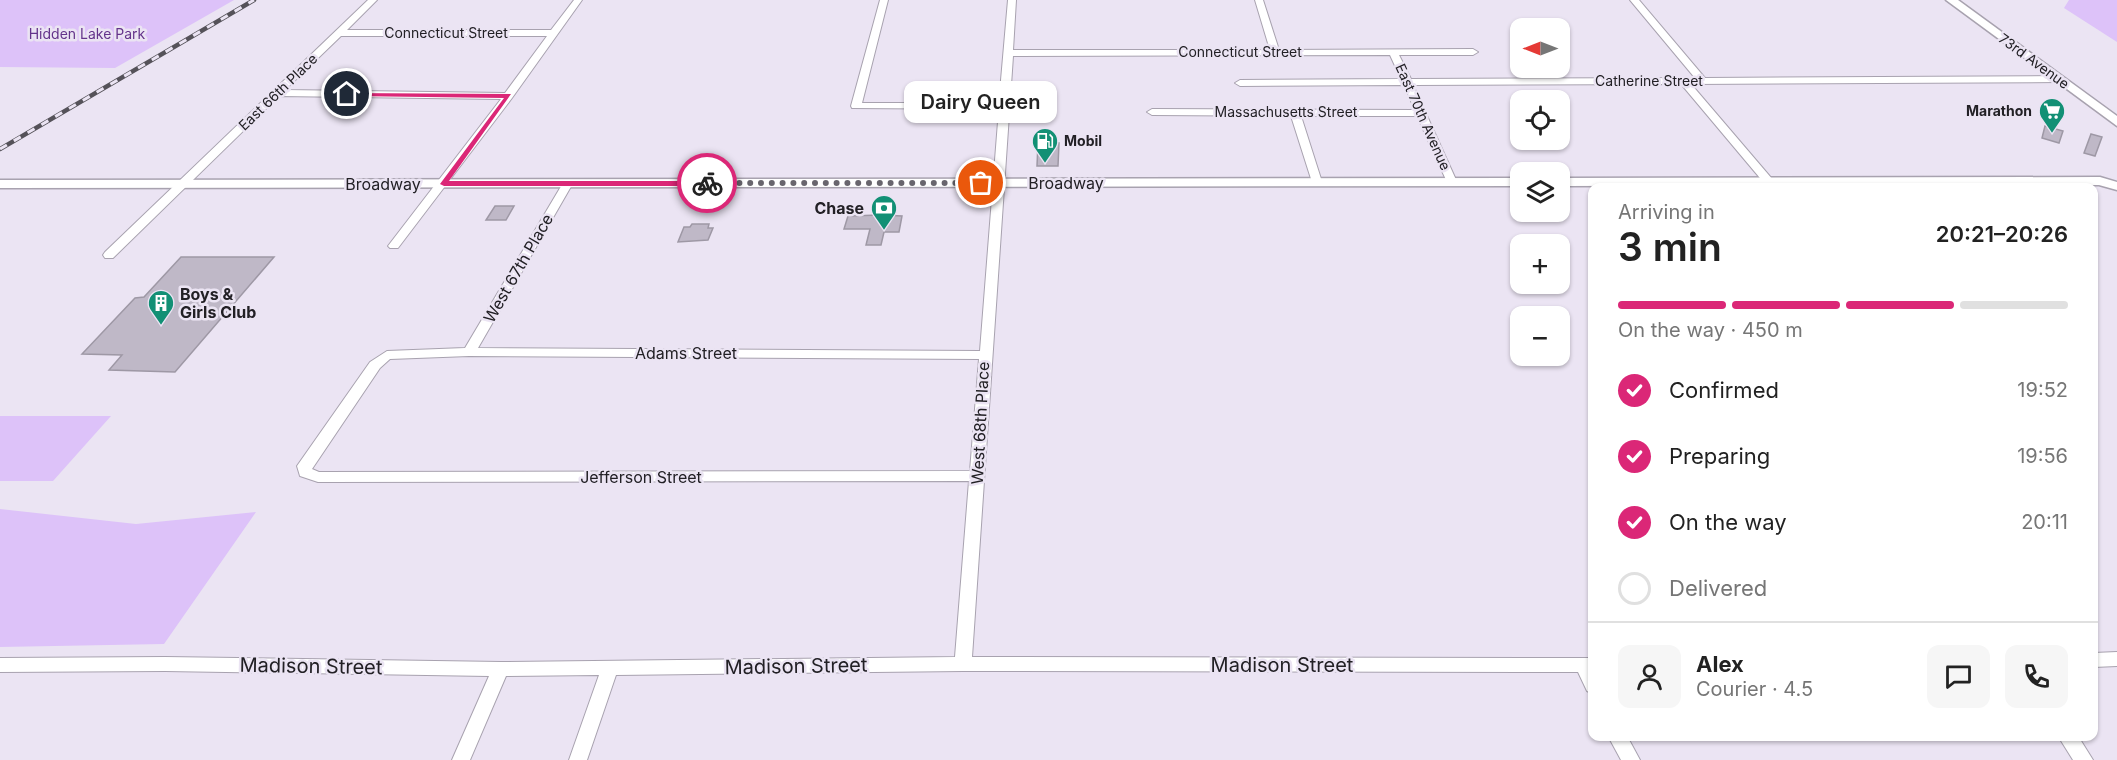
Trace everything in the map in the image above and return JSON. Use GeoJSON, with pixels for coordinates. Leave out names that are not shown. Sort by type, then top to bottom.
{"type":"FeatureCollection","features":[{"type":"Feature","properties":{"kind":"main road","name":"73rd Avenue"},"geometry":{"type":"LineString","coordinates":[[1951,0],[2117,122]]}},
{"type":"Feature","properties":{"kind":"main road"},"geometry":{"type":"LineString","coordinates":[[2100,181],[2104,177],[2117,177]]}},
{"type":"Feature","properties":{"kind":"main road"},"geometry":{"type":"LineString","coordinates":[[1949,183],[2100,181],[2117,186]]}},
{"type":"Feature","properties":{"kind":"main road","name":"Broadway"},"geometry":{"type":"LineString","coordinates":[[0,184],[1510,182]]}},
{"type":"Feature","properties":{"kind":"main road"},"geometry":{"type":"LineString","coordinates":[[1570,182],[1607,183]]}},
{"type":"Feature","properties":{"kind":"main road"},"geometry":{"type":"LineString","coordinates":[[1746,183],[1822,183]]}},
{"type":"Feature","properties":{"kind":"street","name":"East 66th Place"},"geometry":{"type":"LineString","coordinates":[[109,255],[373,0]]}},
{"type":"Feature","properties":{"kind":"street"},"geometry":{"type":"LineString","coordinates":[[394,246],[444,184],[578,0]]}},
{"type":"Feature","properties":{"kind":"street"},"geometry":{"type":"LineString","coordinates":[[884,0],[856,106],[1003,106]]}},
{"type":"Feature","properties":{"kind":"street","name":"West 68th Place"},"geometry":{"type":"LineString","coordinates":[[963,664],[978,476],[984,355],[999,183],[1006,53],[1012,0]]}},
{"type":"Feature","properties":{"kind":"street"},"geometry":{"type":"LineString","coordinates":[[1259,0],[1275,51]]}},
{"type":"Feature","properties":{"kind":"street"},"geometry":{"type":"LineString","coordinates":[[1634,0],[1703,81]]}},
{"type":"Feature","properties":{"kind":"street","name":"Connecticut Street"},"geometry":{"type":"LineString","coordinates":[[339,33],[553,33]]}},
{"type":"Feature","properties":{"kind":"street","name":"East 70th Avenue"},"geometry":{"type":"LineString","coordinates":[[1393,51],[1452,182]]}},
{"type":"Feature","properties":{"kind":"street","name":"Connecticut Street"},"geometry":{"type":"LineString","coordinates":[[1006,53],[1473,52]]}},
{"type":"Feature","properties":{"kind":"street","name":"Catherine Street"},"geometry":{"type":"LineString","coordinates":[[1240,83],[2059,79]]}},
{"type":"Feature","properties":{"kind":"street"},"geometry":{"type":"LineString","coordinates":[[1684,81],[1769,182]]}},
{"type":"Feature","properties":{"kind":"street"},"geometry":{"type":"LineString","coordinates":[[277,93],[509,96]]}},
{"type":"Feature","properties":{"kind":"street"},"geometry":{"type":"LineString","coordinates":[[1295,111],[1317,182]]}},
{"type":"Feature","properties":{"kind":"street","name":"Massachusetts Street"},"geometry":{"type":"LineString","coordinates":[[1152,112],[1421,112]]}},
{"type":"Feature","properties":{"kind":"street","name":"West 67th Place"},"geometry":{"type":"LineString","coordinates":[[469,352],[568,183]]}},
{"type":"Feature","properties":{"kind":"street","name":"Adams Street"},"geometry":{"type":"LineString","coordinates":[[305,472],[304,466],[308,459],[375,365],[387,355],[469,352],[984,355]]}},
{"type":"Feature","properties":{"kind":"street","name":"Jefferson Street"},"geometry":{"type":"LineString","coordinates":[[305,472],[318,477],[978,476]]}},
{"type":"Feature","properties":{"kind":"street"},"geometry":{"type":"LineString","coordinates":[[2098,660],[2117,659]]}},
{"type":"Feature","properties":{"kind":"street","name":"Madison Street"},"geometry":{"type":"LineString","coordinates":[[0,665],[165,664],[501,669],[963,664],[1588,666]]}},
{"type":"Feature","properties":{"kind":"street"},"geometry":{"type":"LineString","coordinates":[[578,760],[610,668]]}},
{"type":"Feature","properties":{"kind":"street"},"geometry":{"type":"LineString","coordinates":[[461,760],[501,669]]}},
{"type":"Feature","properties":{"kind":"street"},"geometry":{"type":"LineString","coordinates":[[1620,741],[1631,760]]}},
{"type":"Feature","properties":{"kind":"street"},"geometry":{"type":"LineString","coordinates":[[2071,741],[2084,760]]}},
{"type":"Feature","properties":{"kind":"green space","name":"Hidden Lake Park"},"geometry":{"type":"Polygon","coordinates":[[[0,0],[234,0],[115,68],[0,67],[0,0]]]}},
{"type":"Feature","properties":{"kind":"green space"},"geometry":{"type":"Polygon","coordinates":[[[2069,0],[2117,0],[2117,42],[2064,8],[2069,0]]]}},
{"type":"Feature","properties":{"kind":"green space"},"geometry":{"type":"Polygon","coordinates":[[[0,416],[111,416],[53,481],[0,481],[0,416]]]}},
{"type":"Feature","properties":{"kind":"green space"},"geometry":{"type":"Polygon","coordinates":[[[0,509],[136,524],[256,512],[164,644],[0,647],[0,509]]]}},
{"type":"Feature","properties":{"kind":"building","name":"Marathon"},"geometry":{"type":"Polygon","coordinates":[[[2045,126],[2063,131],[2059,143],[2042,138],[2045,126]]]}},
{"type":"Feature","properties":{"kind":"building"},"geometry":{"type":"Polygon","coordinates":[[[2091,134],[2102,137],[2095,156],[2084,153],[2091,134]]]}},
{"type":"Feature","properties":{"kind":"building"},"geometry":{"type":"Polygon","coordinates":[[[1038,143],[1059,143],[1058,166],[1037,166],[1038,143]]]}},
{"type":"Feature","properties":{"kind":"building"},"geometry":{"type":"Polygon","coordinates":[[[495,206],[514,206],[506,220],[486,220],[495,206]]]}},
{"type":"Feature","properties":{"kind":"building","name":"Chase"},"geometry":{"type":"Polygon","coordinates":[[[848,216],[902,216],[899,232],[884,232],[881,245],[866,245],[870,229],[844,229],[848,216]]]}},
{"type":"Feature","properties":{"kind":"building"},"geometry":{"type":"Polygon","coordinates":[[[692,224],[709,224],[708,228],[713,228],[708,240],[678,242],[684,227],[690,227],[692,224]]]}},
{"type":"Feature","properties":{"kind":"building","name":"Boys & Girls Club"},"geometry":{"type":"Polygon","coordinates":[[[181,257],[274,257],[175,372],[109,370],[122,355],[82,354],[135,298],[144,297],[181,257]]]}},
{"type":"Feature","properties":{"kind":"railway"},"geometry":{"type":"LineString","coordinates":[[0,149],[254,0]]}},
{"type":"Feature","properties":{"kind":"way so far"},"geometry":{"type":"LineString","coordinates":[[707,183],[981,183]]}},
{"type":"Feature","properties":{"kind":"place","name":"Marathon"},"geometry":{"type":"Point","coordinates":[2052,134]}},
{"type":"Feature","properties":{"kind":"place","name":"Mobil"},"geometry":{"type":"Point","coordinates":[1045,164]}},
{"type":"Feature","properties":{"kind":"place","name":"Dairy Queen"},"geometry":{"type":"Point","coordinates":[981,183]}},
{"type":"Feature","properties":{"kind":"place","name":"Chase"},"geometry":{"type":"Point","coordinates":[884,231]}},
{"type":"Feature","properties":{"kind":"place","name":"Boys & Girls Club"},"geometry":{"type":"Point","coordinates":[161,326]}},
{"type":"Feature","properties":{"kind":"route"},"geometry":{"type":"LineString","coordinates":[[347,94],[509,96],[444,184],[707,183]]}}]}
